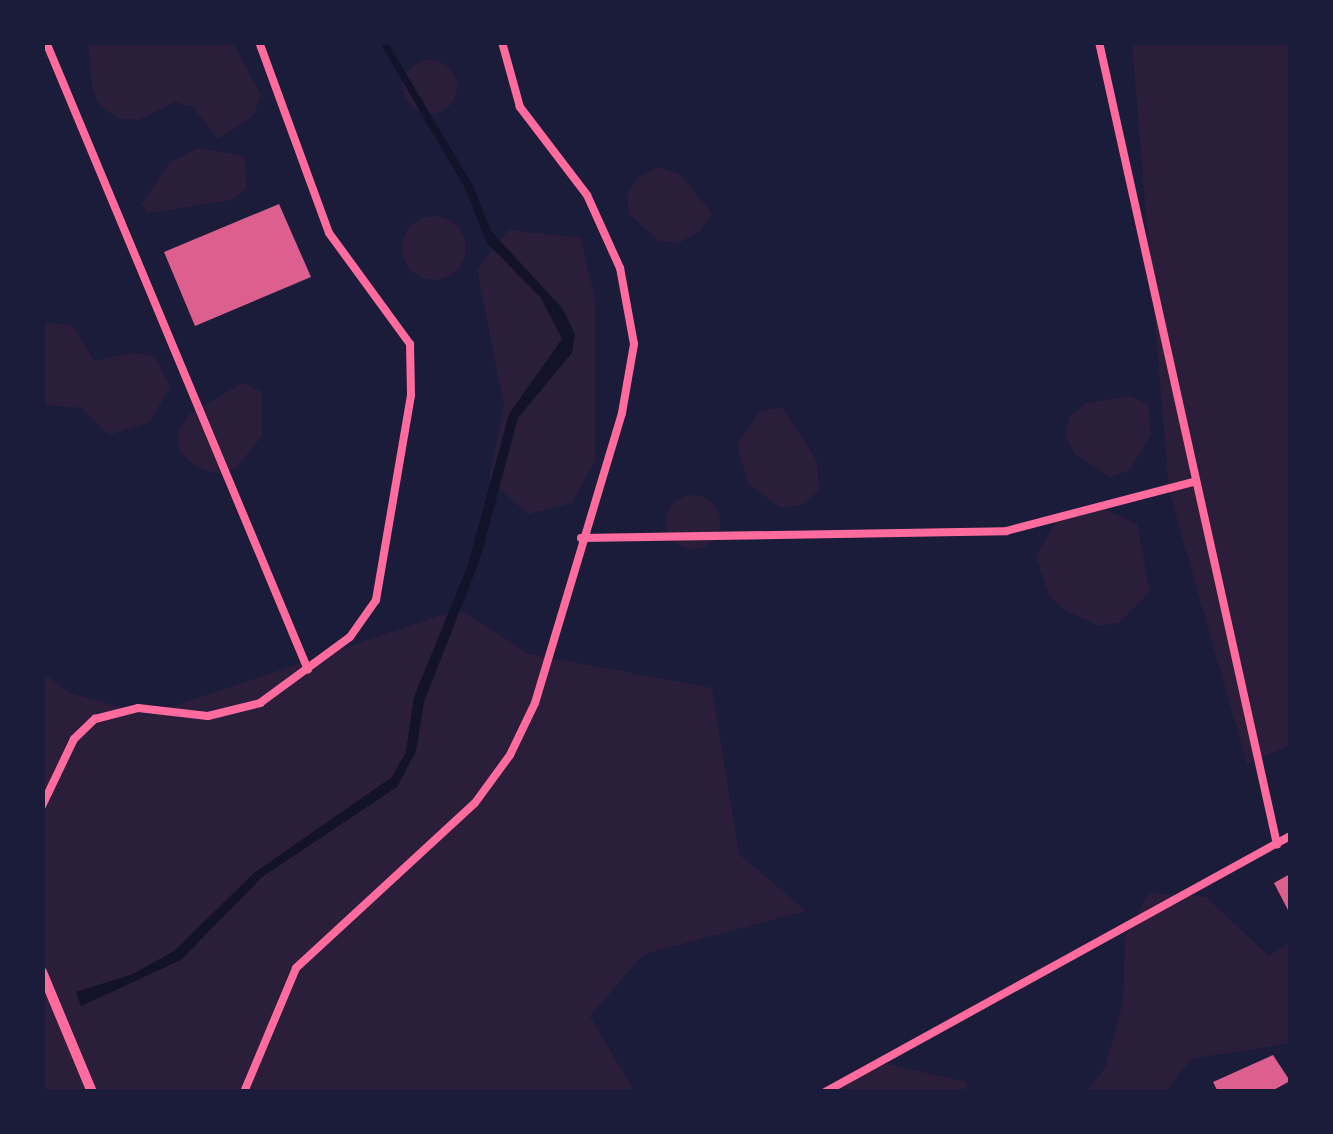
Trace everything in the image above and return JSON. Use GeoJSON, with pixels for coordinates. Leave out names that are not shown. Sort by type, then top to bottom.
{"type":"FeatureCollection","features":[{"type":"Feature","properties":{"kind":"street"},"geometry":{"type":"LineString","coordinates":[[42,972],[92,1092]]}},
{"type":"Feature","properties":{"kind":"lane"},"geometry":{"type":"LineString","coordinates":[[46,42],[308,670]]}},
{"type":"Feature","properties":{"kind":"lane"},"geometry":{"type":"LineString","coordinates":[[42,806],[74,739],[95,719],[138,708],[208,716],[260,703],[350,637],[376,600],[411,395],[410,344],[329,233],[258,42]]}},
{"type":"Feature","properties":{"kind":"lane"},"geometry":{"type":"LineString","coordinates":[[244,1092],[296,968],[475,803],[510,755],[535,703],[581,538],[606,474],[634,344],[620,268],[588,195],[520,107],[502,42]]}},
{"type":"Feature","properties":{"kind":"lane"},"geometry":{"type":"LineString","coordinates":[[1099,42],[1277,844]]}},
{"type":"Feature","properties":{"kind":"lane"},"geometry":{"type":"LineString","coordinates":[[581,538],[1006,531],[1196,480]]}},
{"type":"Feature","properties":{"kind":"lane"},"geometry":{"type":"LineString","coordinates":[[825,1092],[1290,836]]}},
{"type":"Feature","properties":{"kind":"shaded area"},"geometry":{"type":"Polygon","coordinates":[[[88,42],[233,43],[261,95],[253,116],[218,139],[193,107],[175,102],[139,120],[118,118],[100,106],[92,87],[88,42]]]}},
{"type":"Feature","properties":{"kind":"shaded area"},"geometry":{"type":"Polygon","coordinates":[[[380,43],[388,43],[473,186],[491,231],[562,308],[575,334],[572,353],[518,418],[480,559],[424,702],[416,751],[397,787],[262,877],[181,960],[81,1006],[76,992],[133,974],[174,951],[254,873],[392,777],[406,752],[414,697],[468,565],[509,414],[562,339],[541,298],[487,243],[465,188],[380,43]]]}},
{"type":"Feature","properties":{"kind":"shaded area"},"geometry":{"type":"Polygon","coordinates":[[[1132,43],[1290,43],[1290,745],[1247,764],[1169,491],[1132,43]]]}},
{"type":"Feature","properties":{"kind":"shaded area"},"geometry":{"type":"Polygon","coordinates":[[[430,60],[449,68],[457,87],[449,106],[430,114],[411,106],[403,87],[411,68],[430,60]]]}},
{"type":"Feature","properties":{"kind":"shaded area"},"geometry":{"type":"Polygon","coordinates":[[[199,148],[244,156],[247,188],[232,200],[149,213],[141,205],[170,162],[199,148]]]}},
{"type":"Feature","properties":{"kind":"shaded area"},"geometry":{"type":"Polygon","coordinates":[[[659,167],[680,174],[712,213],[700,231],[679,243],[659,241],[629,214],[627,194],[638,177],[659,167]]]}},
{"type":"Feature","properties":{"kind":"shaded area"},"geometry":{"type":"Polygon","coordinates":[[[434,216],[457,225],[466,248],[457,271],[434,280],[411,271],[402,248],[411,225],[434,216]]]}},
{"type":"Feature","properties":{"kind":"shaded area"},"geometry":{"type":"Polygon","coordinates":[[[508,230],[581,238],[595,302],[595,461],[572,503],[528,514],[489,479],[504,406],[477,269],[508,230]]]}},
{"type":"Feature","properties":{"kind":"shaded area"},"geometry":{"type":"Polygon","coordinates":[[[43,322],[73,326],[94,361],[133,352],[155,357],[170,387],[150,422],[109,435],[81,408],[43,405],[43,322]]]}},
{"type":"Feature","properties":{"kind":"shaded area"},"geometry":{"type":"Polygon","coordinates":[[[242,383],[262,392],[262,436],[236,468],[215,473],[195,466],[180,452],[177,432],[189,415],[242,383]]]}},
{"type":"Feature","properties":{"kind":"shaded area"},"geometry":{"type":"Polygon","coordinates":[[[1129,396],[1148,404],[1151,434],[1130,470],[1110,477],[1075,454],[1065,437],[1069,417],[1086,403],[1129,396]]]}},
{"type":"Feature","properties":{"kind":"shaded area"},"geometry":{"type":"Polygon","coordinates":[[[782,407],[817,461],[819,490],[803,504],[781,508],[748,484],[737,444],[760,411],[782,407]]]}},
{"type":"Feature","properties":{"kind":"shaded area"},"geometry":{"type":"Polygon","coordinates":[[[693,495],[712,503],[720,522],[712,541],[693,549],[674,541],[666,522],[674,503],[693,495]]]}},
{"type":"Feature","properties":{"kind":"shaded area"},"geometry":{"type":"Polygon","coordinates":[[[1098,506],[1137,524],[1150,592],[1120,622],[1100,626],[1064,610],[1049,595],[1036,556],[1057,520],[1098,506]]]}},
{"type":"Feature","properties":{"kind":"shaded area"},"geometry":{"type":"Polygon","coordinates":[[[459,609],[529,654],[712,688],[739,854],[806,911],[644,954],[590,1016],[634,1091],[43,1091],[42,672],[70,693],[148,715],[459,609]]]}},
{"type":"Feature","properties":{"kind":"shaded area"},"geometry":{"type":"Polygon","coordinates":[[[1149,893],[1206,897],[1269,956],[1290,942],[1290,1043],[1191,1059],[1167,1091],[1086,1092],[1105,1068],[1123,1002],[1125,937],[1149,893]]]}},
{"type":"Feature","properties":{"kind":"shaded area"},"geometry":{"type":"Polygon","coordinates":[[[887,1064],[966,1082],[965,1091],[820,1092],[887,1064]]]}},
{"type":"Feature","properties":{"kind":"building"},"geometry":{"type":"Polygon","coordinates":[[[279,204],[311,277],[195,326],[164,252],[279,204]]]}},
{"type":"Feature","properties":{"kind":"building"},"geometry":{"type":"Polygon","coordinates":[[[1290,874],[1290,914],[1274,883],[1290,874]]]}},
{"type":"Feature","properties":{"kind":"building"},"geometry":{"type":"Polygon","coordinates":[[[1273,1055],[1290,1081],[1270,1092],[1218,1092],[1213,1082],[1273,1055]]]}}]}
